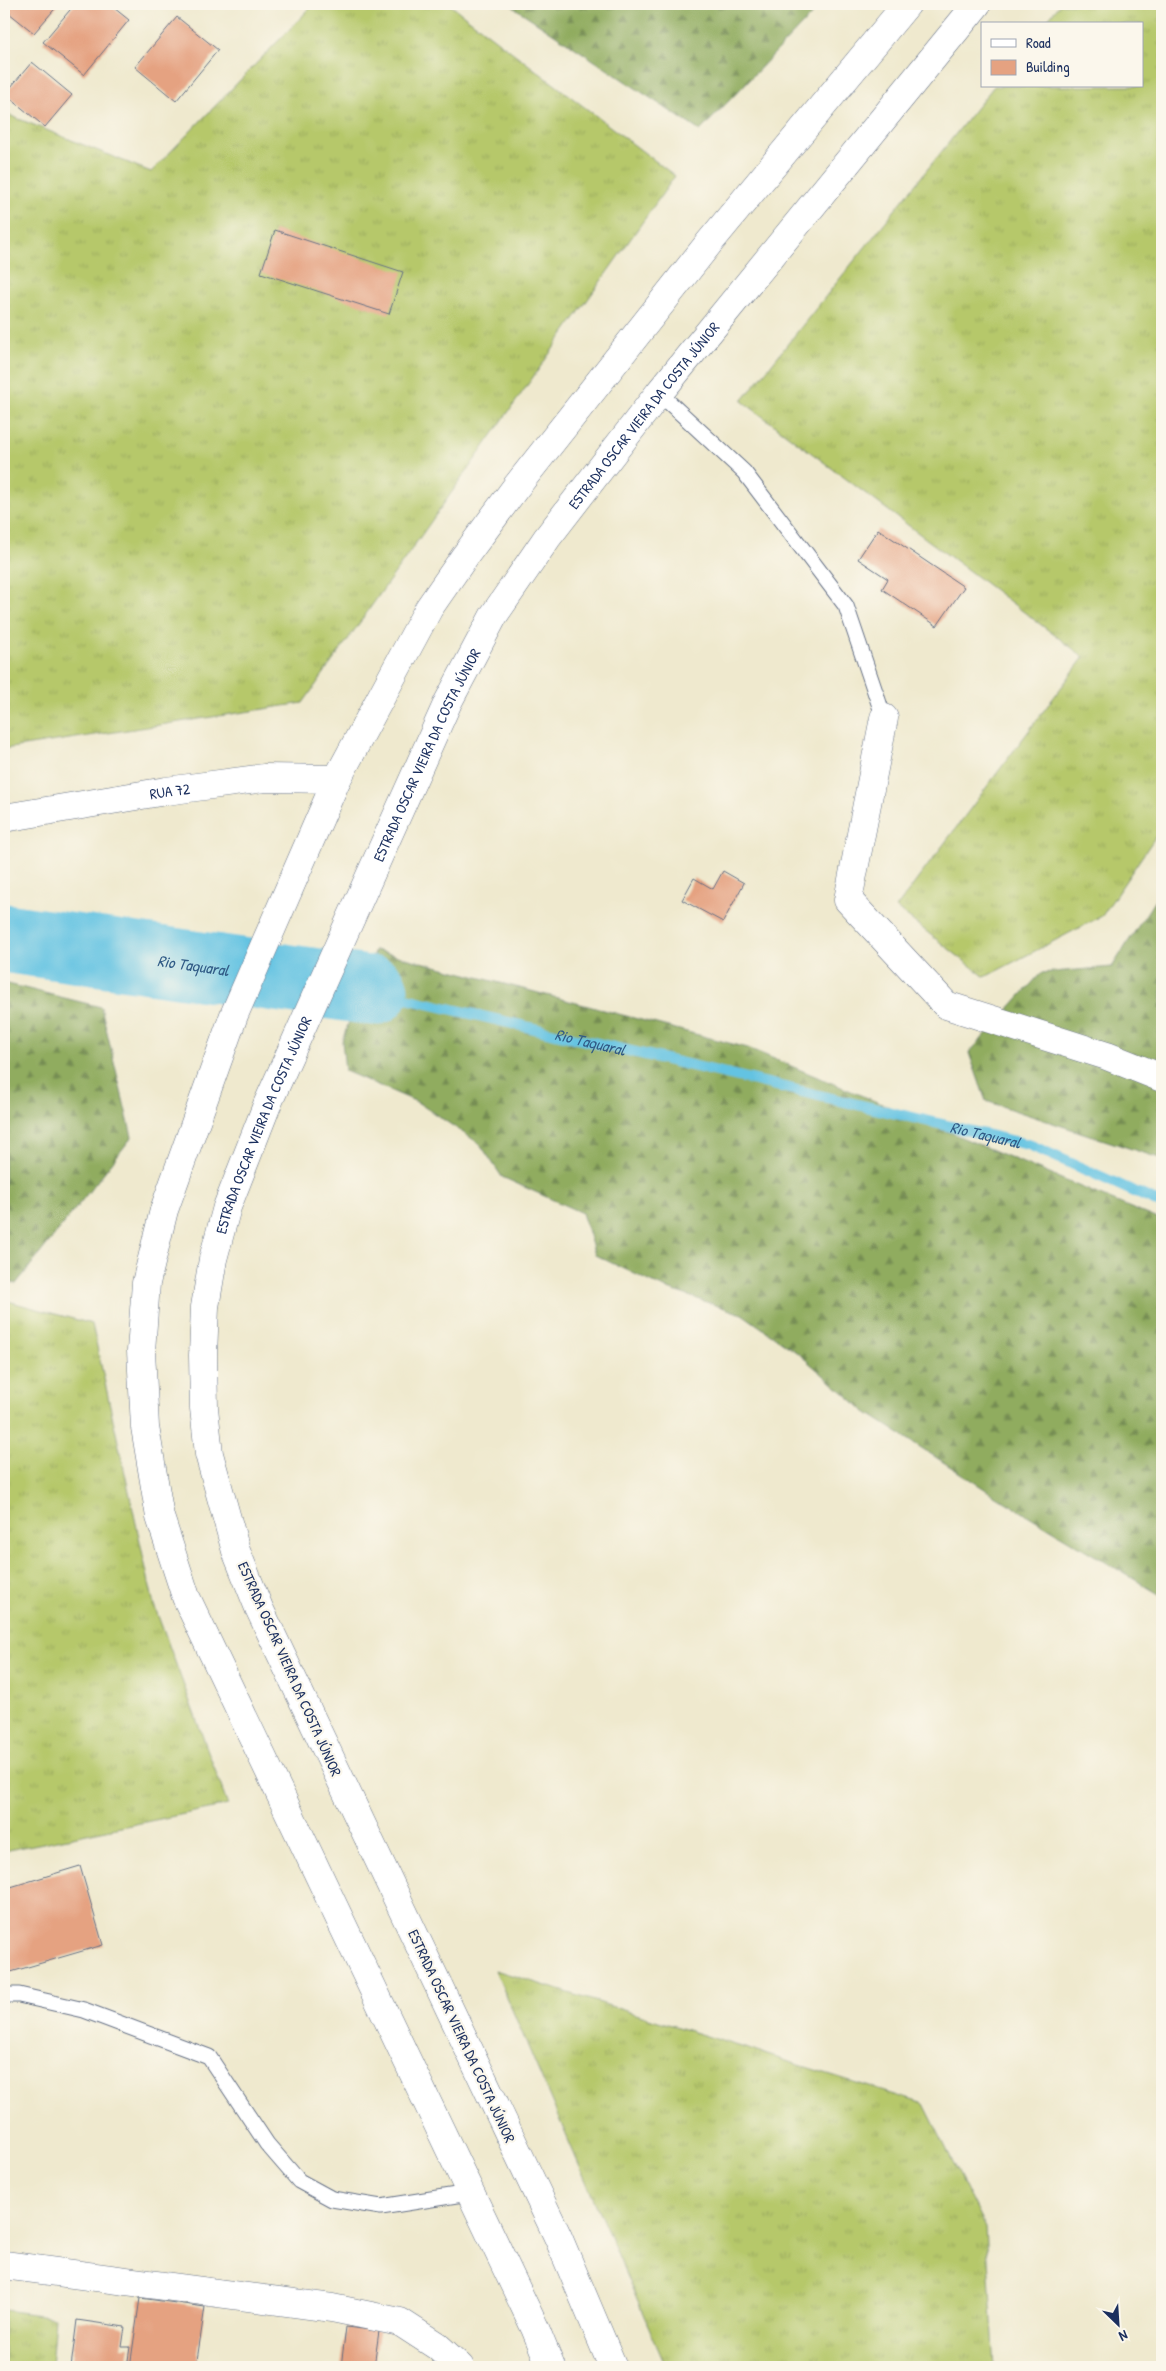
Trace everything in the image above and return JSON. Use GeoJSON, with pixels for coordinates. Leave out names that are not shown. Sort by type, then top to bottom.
{"type":"FeatureCollection","features":[{"type":"Feature","properties":{"kind":"main road"},"geometry":{"type":"LineString","coordinates":[[551,2367],[535,2328],[186,1597],[160,1517],[145,1427],[141,1351],[146,1283],[164,1210],[234,1015],[338,779],[429,608],[516,488],[709,244],[907,4]]}},
{"type":"Feature","properties":{"kind":"main road","name":"ESTRADA OSCAR VIEIRA DA COSTA JÚNIOR"},"geometry":{"type":"LineString","coordinates":[[613,2367],[558,2237],[259,1608],[236,1551],[209,1454],[204,1408],[203,1355],[205,1307],[226,1207],[267,1105],[448,702],[494,615],[547,538],[659,393],[977,4]]}},
{"type":"Feature","properties":{"kind":"main road"},"geometry":{"type":"LineString","coordinates":[[884,718],[848,900],[946,1005],[1107,1056],[1162,1078]]}},
{"type":"Feature","properties":{"kind":"main road","name":"RUA 72"},"geometry":{"type":"LineString","coordinates":[[4,818],[166,791],[264,778],[338,779]]}},
{"type":"Feature","properties":{"kind":"main road"},"geometry":{"type":"LineString","coordinates":[[4,2265],[332,2308],[400,2322],[436,2346],[460,2367]]}},
{"type":"Feature","properties":{"kind":"lane"},"geometry":{"type":"LineString","coordinates":[[659,393],[744,472],[846,606],[884,718]]}},
{"type":"Feature","properties":{"kind":"lane"},"geometry":{"type":"LineString","coordinates":[[4,1995],[19,1995],[84,2010],[210,2057],[267,2144],[299,2181],[332,2200],[381,2206],[469,2193]]}},
{"type":"Feature","properties":{"kind":"green space"},"geometry":{"type":"Polygon","coordinates":[[[314,4],[449,4],[675,176],[303,703],[4,749],[4,113],[151,172],[314,4]]]}},
{"type":"Feature","properties":{"kind":"green space"},"geometry":{"type":"Polygon","coordinates":[[[509,4],[822,4],[700,131],[509,4]]]}},
{"type":"Feature","properties":{"kind":"green space"},"geometry":{"type":"Polygon","coordinates":[[[1060,4],[1162,4],[1162,827],[1102,916],[985,977],[896,908],[1084,657],[742,401],[992,88],[1144,88],[1144,22],[1046,22],[1060,4]]]}},
{"type":"Feature","properties":{"kind":"green space"},"geometry":{"type":"Polygon","coordinates":[[[1162,889],[1162,1159],[986,1101],[969,1053],[1041,973],[1112,967],[1162,889]]]}},
{"type":"Feature","properties":{"kind":"green space"},"geometry":{"type":"Polygon","coordinates":[[[375,950],[748,1048],[1162,1221],[1162,1596],[994,1495],[866,1412],[799,1354],[742,1314],[662,1287],[595,1255],[582,1213],[502,1177],[480,1144],[417,1102],[345,1071],[342,1041],[375,950]]]}},
{"type":"Feature","properties":{"kind":"green space"},"geometry":{"type":"Polygon","coordinates":[[[4,983],[101,1007],[132,1137],[16,1284],[4,1280],[4,983]]]}},
{"type":"Feature","properties":{"kind":"green space"},"geometry":{"type":"Polygon","coordinates":[[[4,1300],[92,1324],[154,1605],[228,1805],[4,1851],[4,1300]]]}},
{"type":"Feature","properties":{"kind":"green space"},"geometry":{"type":"Polygon","coordinates":[[[495,1970],[924,2104],[986,2228],[995,2367],[666,2367],[495,1970]]]}},
{"type":"Feature","properties":{"kind":"green space"},"geometry":{"type":"Polygon","coordinates":[[[4,2310],[55,2317],[51,2367],[4,2367],[4,2310]]]}},
{"type":"Feature","properties":{"kind":"building"},"geometry":{"type":"Polygon","coordinates":[[[4,4],[59,4],[34,33],[4,9],[4,4]]]}},
{"type":"Feature","properties":{"kind":"building"},"geometry":{"type":"Polygon","coordinates":[[[75,4],[109,4],[129,20],[84,75],[43,42],[75,4]]]}},
{"type":"Feature","properties":{"kind":"building"},"geometry":{"type":"Polygon","coordinates":[[[177,17],[218,50],[176,101],[135,67],[177,17]]]}},
{"type":"Feature","properties":{"kind":"building"},"geometry":{"type":"Polygon","coordinates":[[[32,62],[72,95],[45,127],[5,94],[32,62]]]}},
{"type":"Feature","properties":{"kind":"building"},"geometry":{"type":"Polygon","coordinates":[[[275,230],[403,272],[389,314],[261,273],[275,230]]]}},
{"type":"Feature","properties":{"kind":"building"},"geometry":{"type":"Polygon","coordinates":[[[878,529],[964,587],[937,626],[882,589],[888,579],[858,559],[878,529]]]}},
{"type":"Feature","properties":{"kind":"building"},"geometry":{"type":"Polygon","coordinates":[[[723,871],[744,883],[723,922],[682,900],[694,878],[713,889],[723,871]]]}},
{"type":"Feature","properties":{"kind":"building"},"geometry":{"type":"Polygon","coordinates":[[[80,1866],[103,1945],[4,1974],[4,1889],[80,1866]]]}},
{"type":"Feature","properties":{"kind":"building"},"geometry":{"type":"Polygon","coordinates":[[[140,2298],[205,2307],[196,2367],[130,2367],[140,2298]]]}},
{"type":"Feature","properties":{"kind":"building"},"geometry":{"type":"Polygon","coordinates":[[[77,2320],[125,2327],[122,2347],[130,2347],[127,2367],[71,2367],[77,2320]]]}},
{"type":"Feature","properties":{"kind":"building"},"geometry":{"type":"Polygon","coordinates":[[[346,2327],[379,2331],[374,2367],[341,2367],[346,2327]]]}},
{"type":"Feature","properties":{"kind":"waterway","name":"Rio Taquaral"},"geometry":{"type":"LineString","coordinates":[[4,938],[374,991]]}},
{"type":"Feature","properties":{"kind":"waterway","name":"Rio Taquaral"},"geometry":{"type":"LineString","coordinates":[[374,991],[1030,1145],[1162,1204]]}}]}
